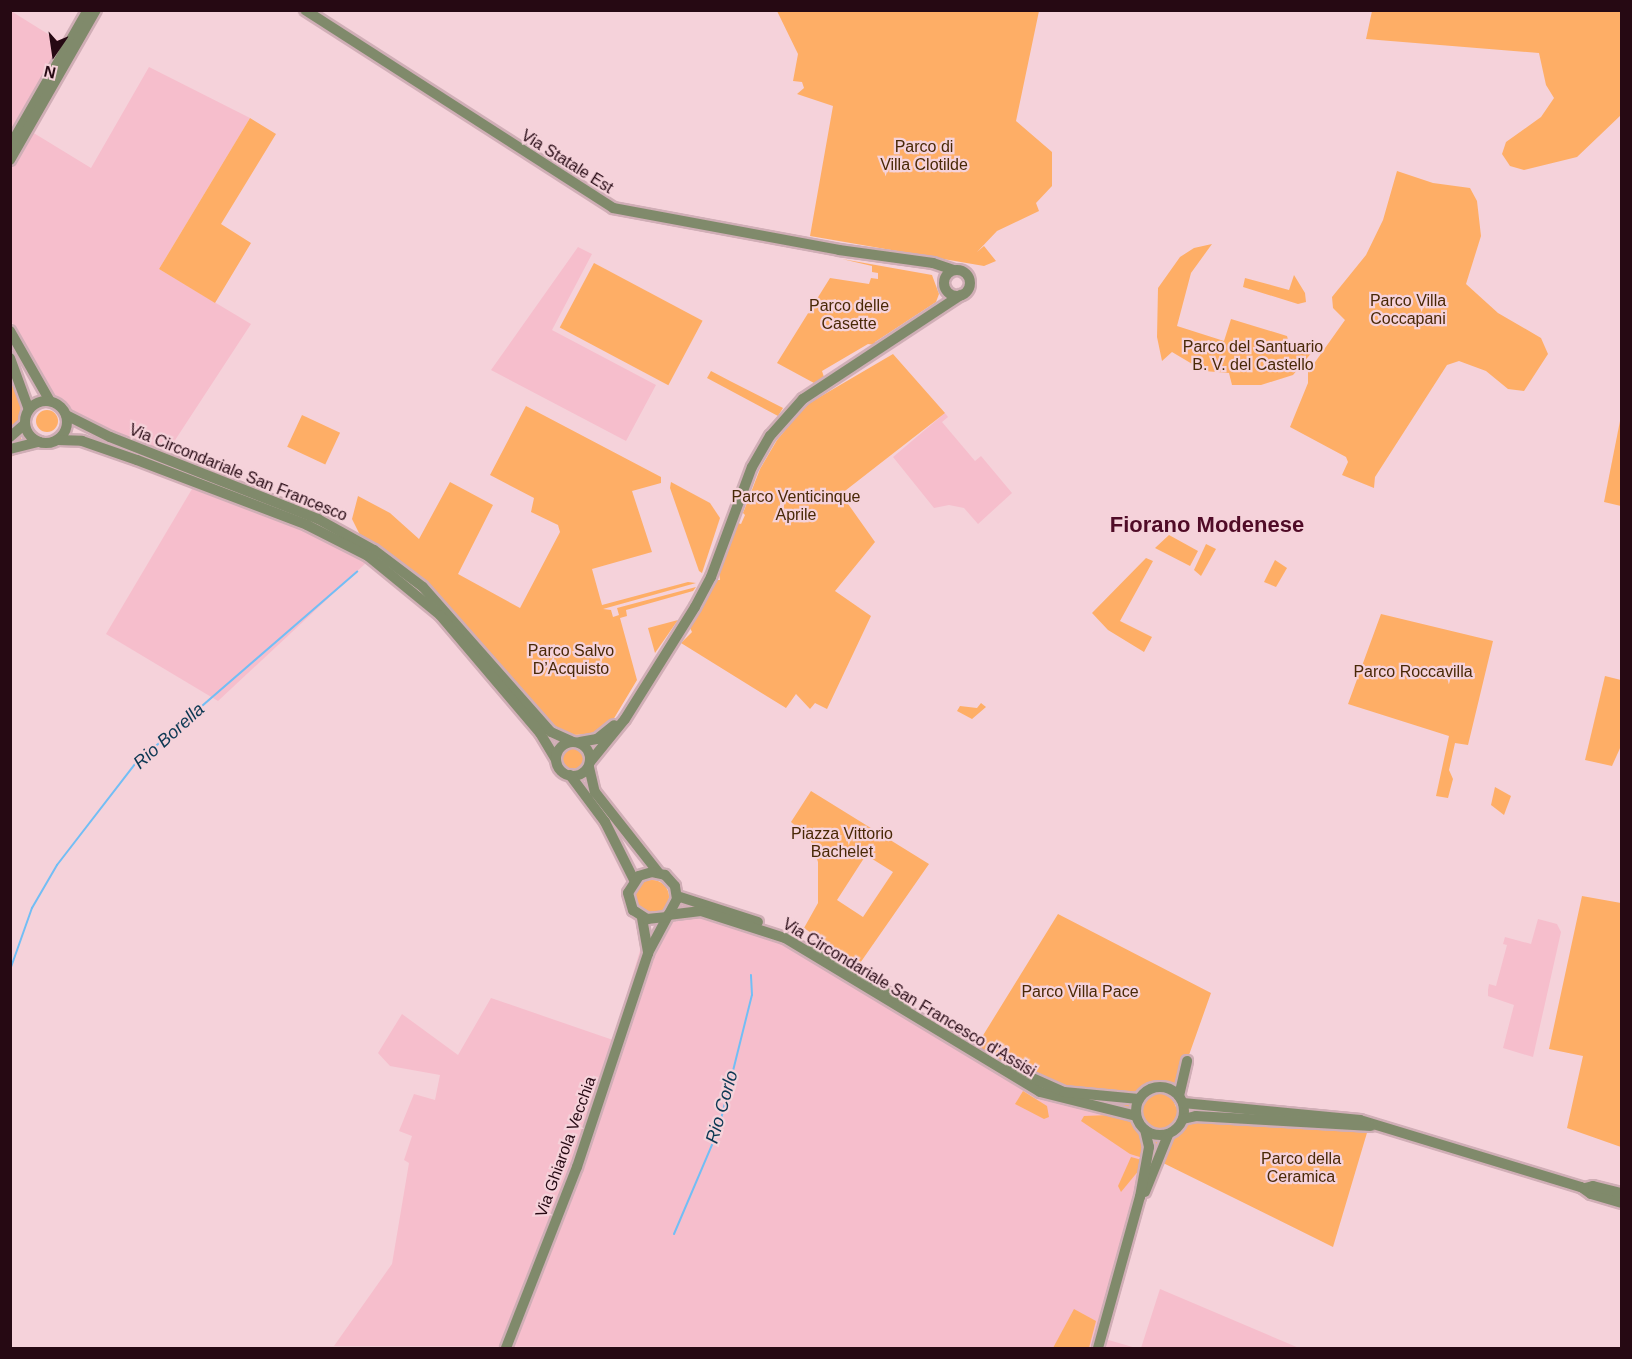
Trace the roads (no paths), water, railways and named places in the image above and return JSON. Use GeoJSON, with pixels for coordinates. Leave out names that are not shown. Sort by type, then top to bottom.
{"type":"FeatureCollection","features":[{"type":"Feature","properties":{"kind":"street"},"geometry":{"type":"LineString","coordinates":[[10,146],[88,10]]}},
{"type":"Feature","properties":{"kind":"street"},"geometry":{"type":"LineString","coordinates":[[10,160],[96,10]]}},
{"type":"Feature","properties":{"kind":"street","name":"Via Statale Est"},"geometry":{"type":"LineString","coordinates":[[305,10],[613,208],[930,266],[949,274]]}},
{"type":"Feature","properties":{"kind":"street"},"geometry":{"type":"LineString","coordinates":[[570,775],[581,774],[590,765],[624,716],[708,582],[752,467],[770,436],[802,399],[942,308],[969,290],[970,278],[966,272],[949,274],[949,293],[942,308]]}},
{"type":"Feature","properties":{"kind":"street"},"geometry":{"type":"LineString","coordinates":[[949,293],[961,295]]}},
{"type":"Feature","properties":{"kind":"street","name":"Via Circondariale San Francesco"},"geometry":{"type":"LineString","coordinates":[[10,331],[50,401],[60,406],[66,415],[110,437],[318,519],[374,550],[423,587],[551,732],[575,742]]}},
{"type":"Feature","properties":{"kind":"street"},"geometry":{"type":"LineString","coordinates":[[10,358],[29,410]]}},
{"type":"Feature","properties":{"kind":"street"},"geometry":{"type":"LineString","coordinates":[[10,437],[25,424],[29,410],[40,401],[50,401]]}},
{"type":"Feature","properties":{"kind":"street"},"geometry":{"type":"LineString","coordinates":[[57,440],[66,429],[66,415]]}},
{"type":"Feature","properties":{"kind":"street"},"geometry":{"type":"LineString","coordinates":[[25,424],[28,433],[39,442]]}},
{"type":"Feature","properties":{"kind":"street","name":"Via Circondariale San Francesco"},"geometry":{"type":"LineString","coordinates":[[10,449],[57,440],[82,441],[307,525],[368,556],[440,615],[540,733],[556,760]]}},
{"type":"Feature","properties":{"kind":"street"},"geometry":{"type":"LineString","coordinates":[[624,716],[597,739],[575,742],[560,748],[556,760],[561,770],[570,775],[604,822],[634,880]]}},
{"type":"Feature","properties":{"kind":"street"},"geometry":{"type":"LineString","coordinates":[[575,742],[588,749],[595,792],[658,872],[671,880],[677,896],[666,916]]}},
{"type":"Feature","properties":{"kind":"street"},"geometry":{"type":"LineString","coordinates":[[642,918],[628,900],[634,880],[645,873],[658,872]]}},
{"type":"Feature","properties":{"kind":"street","name":"Via Circondariale San Francesco d'Assisi"},"geometry":{"type":"LineString","coordinates":[[677,896],[792,935],[1034,1080],[1087,1097],[1138,1099],[1150,1089],[1166,1087]]}},
{"type":"Feature","properties":{"kind":"street","name":"Via Circondariale San Francesco d'Assisi"},"geometry":{"type":"LineString","coordinates":[[642,918],[701,910],[785,938],[1040,1092],[1136,1116]]}},
{"type":"Feature","properties":{"kind":"street","name":"Via Ghiarola Vecchia"},"geometry":{"type":"LineString","coordinates":[[506,1348],[577,1167],[648,953],[666,916]]}},
{"type":"Feature","properties":{"kind":"street","name":"Via Ghiarola Vecchia"},"geometry":{"type":"LineString","coordinates":[[642,918],[648,953]]}},
{"type":"Feature","properties":{"kind":"street"},"geometry":{"type":"LineString","coordinates":[[1184,1119],[1181,1100],[1187,1061],[1166,1087],[1181,1100],[1360,1119],[1371,1126]]}},
{"type":"Feature","properties":{"kind":"street"},"geometry":{"type":"LineString","coordinates":[[1098,1348],[1140,1197],[1149,1148],[1144,1130],[1136,1116],[1138,1099]]}},
{"type":"Feature","properties":{"kind":"street"},"geometry":{"type":"LineString","coordinates":[[1140,1197],[1168,1135],[1184,1119],[1196,1116],[1371,1126],[1585,1188],[1591,1194],[1622,1203]]}},
{"type":"Feature","properties":{"kind":"street"},"geometry":{"type":"LineString","coordinates":[[1144,1130],[1168,1135]]}},
{"type":"Feature","properties":{"kind":"street"},"geometry":{"type":"LineString","coordinates":[[1585,1188],[1593,1185],[1622,1193]]}},
{"type":"Feature","properties":{"kind":"waterway","name":"Rio Borella"},"geometry":{"type":"LineString","coordinates":[[10,970],[32,908],[57,865],[135,764],[357,572]]}},
{"type":"Feature","properties":{"kind":"waterway","name":"Rio Corlo"},"geometry":{"type":"LineString","coordinates":[[674,1234],[718,1131],[752,995],[751,975]]}},
{"type":"Feature","properties":{"kind":"district","name":"Fiorano Modenese"},"geometry":{"type":"Point","coordinates":[1207,525]}},
{"type":"Feature","properties":{"kind":"park label","name":"Parco di Villa Clotilde"},"geometry":{"type":"Point","coordinates":[924,156]}},
{"type":"Feature","properties":{"kind":"park label","name":"Parco Villa Coccapani"},"geometry":{"type":"Point","coordinates":[1408,310]}},
{"type":"Feature","properties":{"kind":"park label","name":"Parco delle Casette"},"geometry":{"type":"Point","coordinates":[849,315]}},
{"type":"Feature","properties":{"kind":"park label","name":"Parco del Santuario B. V. del Castello"},"geometry":{"type":"Point","coordinates":[1253,356]}},
{"type":"Feature","properties":{"kind":"park label","name":"Parco Venticinque Aprile"},"geometry":{"type":"Point","coordinates":[796,506]}},
{"type":"Feature","properties":{"kind":"park label","name":"Parco Salvo D’Acquisto"},"geometry":{"type":"Point","coordinates":[571,660]}},
{"type":"Feature","properties":{"kind":"park label","name":"Parco Roccavilla"},"geometry":{"type":"Point","coordinates":[1413,672]}},
{"type":"Feature","properties":{"kind":"park label","name":"Piazza Vittorio Bachelet"},"geometry":{"type":"Point","coordinates":[842,843]}},
{"type":"Feature","properties":{"kind":"park label","name":"Parco Villa Pace"},"geometry":{"type":"Point","coordinates":[1080,992]}},
{"type":"Feature","properties":{"kind":"park label","name":"Parco della Ceramica"},"geometry":{"type":"Point","coordinates":[1301,1168]}}]}
